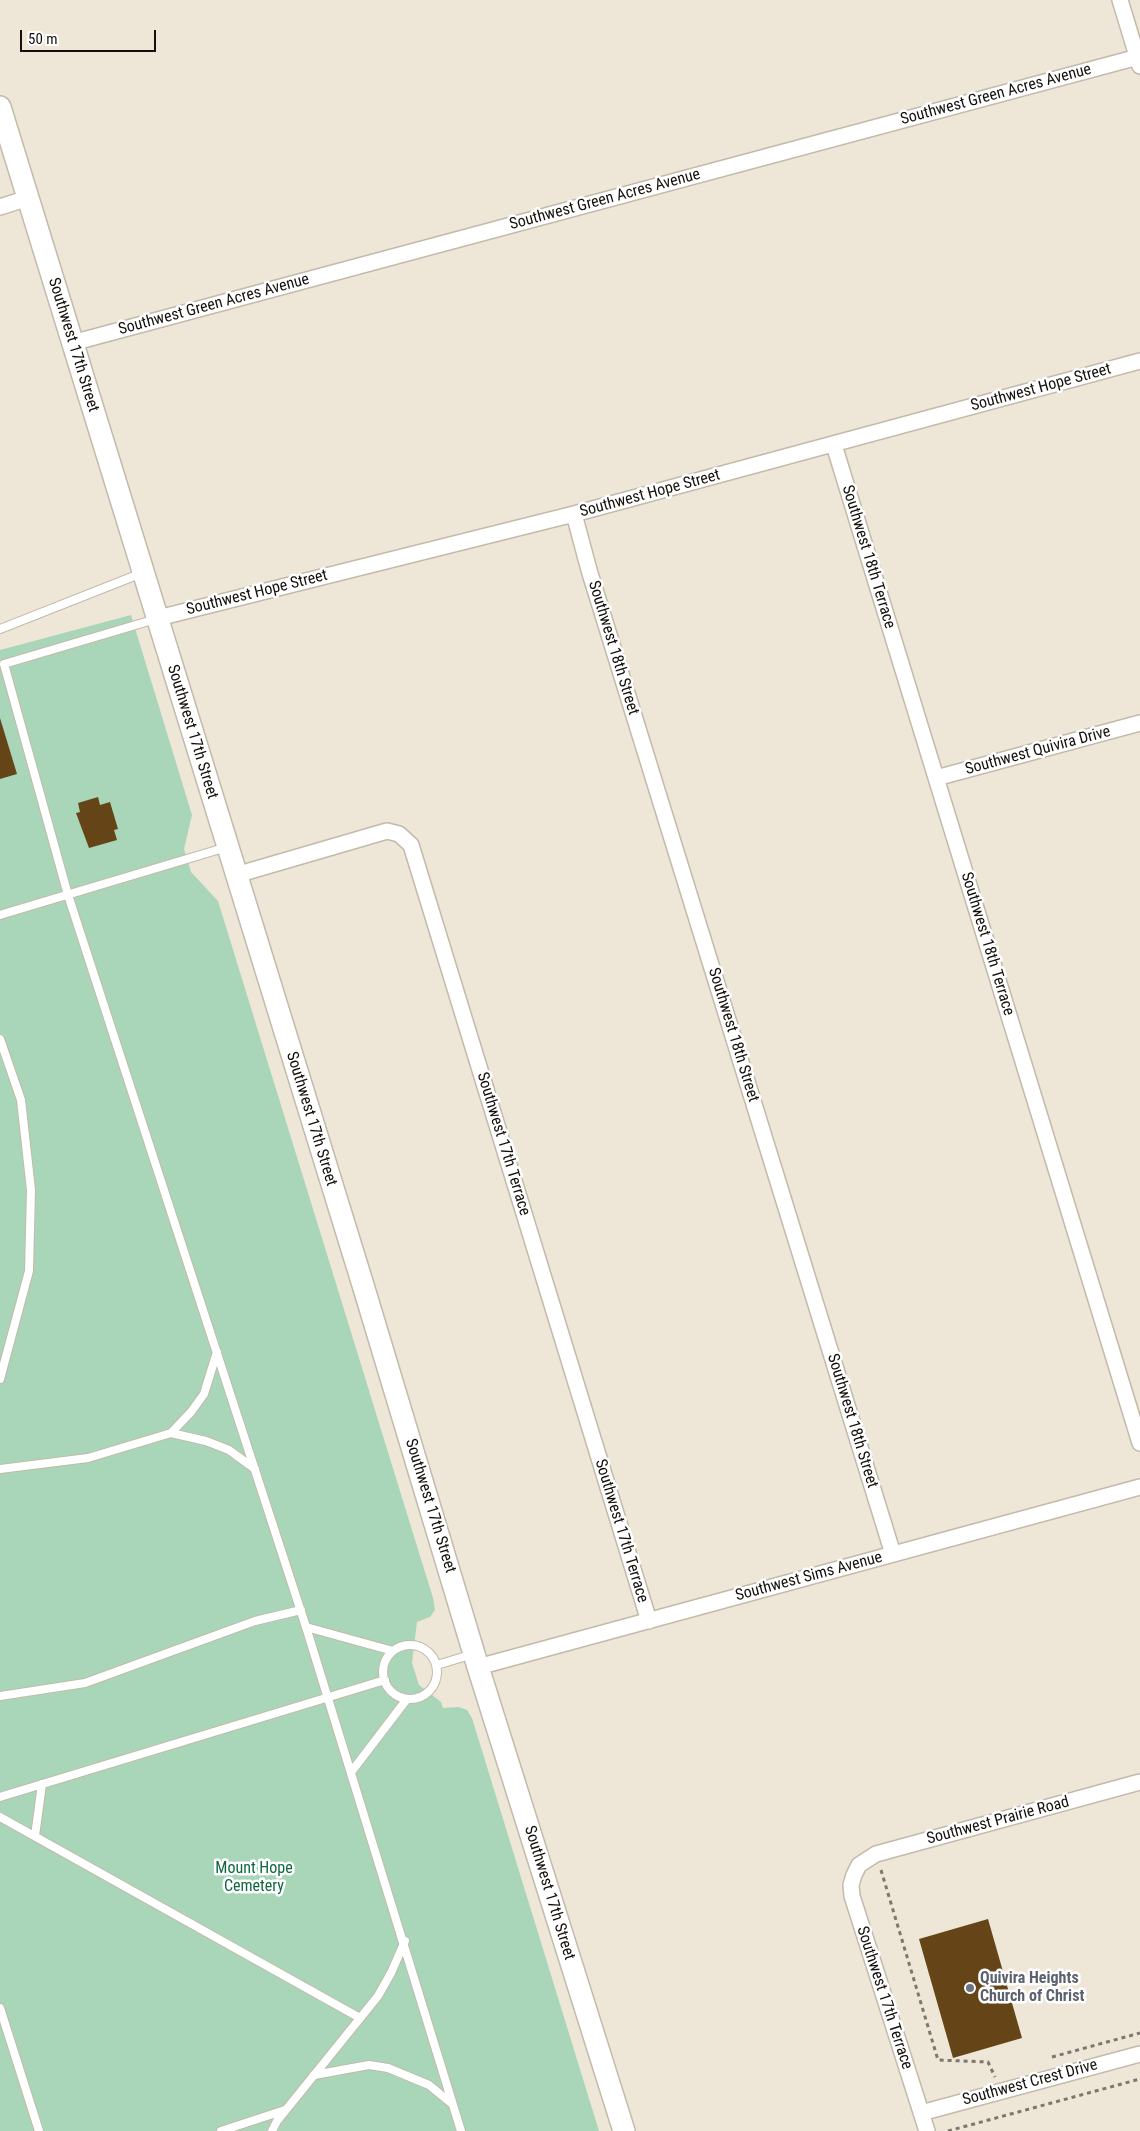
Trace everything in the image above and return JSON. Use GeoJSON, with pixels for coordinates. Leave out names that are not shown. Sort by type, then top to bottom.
{"type":"FeatureCollection","features":[{"type":"Feature","properties":{"kind":"main road","name":"Southwest 17th Street"},"geometry":{"type":"LineString","coordinates":[[0,106],[366,1295],[476,1660],[624,2131]]}},
{"type":"Feature","properties":{"kind":"street"},"geometry":{"type":"LineString","coordinates":[[1120,0],[1139,62]]}},
{"type":"Feature","properties":{"kind":"street","name":"Southwest Green Acres Avenue"},"geometry":{"type":"LineString","coordinates":[[72,343],[1139,62]]}},
{"type":"Feature","properties":{"kind":"street"},"geometry":{"type":"LineString","coordinates":[[0,207],[28,198]]}},
{"type":"Feature","properties":{"kind":"street","name":"Southwest Hope Street"},"geometry":{"type":"LineString","coordinates":[[158,618],[574,514],[1140,361]]}},
{"type":"Feature","properties":{"kind":"street","name":"Southwest 18th Terrace"},"geometry":{"type":"LineString","coordinates":[[834,445],[1140,1443]]}},
{"type":"Feature","properties":{"kind":"street","name":"Southwest 18th Street"},"geometry":{"type":"LineString","coordinates":[[574,514],[592,579],[894,1554]]}},
{"type":"Feature","properties":{"kind":"street","name":"Southwest Quivira Drive"},"geometry":{"type":"LineString","coordinates":[[936,778],[1140,723]]}},
{"type":"Feature","properties":{"kind":"street","name":"Southwest 17th Terrace"},"geometry":{"type":"LineString","coordinates":[[236,875],[386,831],[399,834],[412,845],[649,1621]]}},
{"type":"Feature","properties":{"kind":"street","name":"Southwest Sims Avenue"},"geometry":{"type":"LineString","coordinates":[[476,1660],[649,1621],[1140,1487]]}},
{"type":"Feature","properties":{"kind":"street","name":"Southwest Prairie Road"},"geometry":{"type":"LineString","coordinates":[[859,1865],[876,1854],[1140,1782]]}},
{"type":"Feature","properties":{"kind":"street","name":"Southwest 17th Terrace"},"geometry":{"type":"LineString","coordinates":[[859,1865],[851,1885],[852,1896],[927,2131]]}},
{"type":"Feature","properties":{"kind":"street","name":"Southwest Crest Drive"},"geometry":{"type":"LineString","coordinates":[[921,2113],[1140,2054]]}},
{"type":"Feature","properties":{"kind":"lane"},"geometry":{"type":"LineString","coordinates":[[0,629],[144,572]]}},
{"type":"Feature","properties":{"kind":"lane"},"geometry":{"type":"LineString","coordinates":[[158,618],[4,664],[68,895],[301,1610],[405,1941],[452,2103],[462,2131]]}},
{"type":"Feature","properties":{"kind":"lane"},"geometry":{"type":"LineString","coordinates":[[0,915],[227,848]]}},
{"type":"Feature","properties":{"kind":"lane"},"geometry":{"type":"LineString","coordinates":[[0,1039],[21,1100],[31,1190],[29,1270],[0,1379]]}},
{"type":"Feature","properties":{"kind":"lane"},"geometry":{"type":"LineString","coordinates":[[171,1434],[204,1394],[217,1352]]}},
{"type":"Feature","properties":{"kind":"lane"},"geometry":{"type":"LineString","coordinates":[[0,1469],[88,1458],[171,1434],[206,1441],[229,1450],[255,1469]]}},
{"type":"Feature","properties":{"kind":"lane"},"geometry":{"type":"LineString","coordinates":[[0,1696],[86,1683],[255,1621],[301,1610]]}},
{"type":"Feature","properties":{"kind":"lane"},"geometry":{"type":"LineString","coordinates":[[306,1627],[393,1652]]}},
{"type":"Feature","properties":{"kind":"lane"},"geometry":{"type":"LineString","coordinates":[[418,1646],[426,1650],[436,1665],[438,1674],[431,1690],[424,1696],[407,1699],[391,1692],[385,1680],[384,1667],[393,1652],[400,1647],[418,1646]]}},
{"type":"Feature","properties":{"kind":"lane"},"geometry":{"type":"LineString","coordinates":[[436,1665],[476,1660]]}},
{"type":"Feature","properties":{"kind":"lane"},"geometry":{"type":"LineString","coordinates":[[0,1797],[385,1680]]}},
{"type":"Feature","properties":{"kind":"lane"},"geometry":{"type":"LineString","coordinates":[[352,1771],[407,1699]]}},
{"type":"Feature","properties":{"kind":"lane"},"geometry":{"type":"LineString","coordinates":[[35,1836],[42,1784]]}},
{"type":"Feature","properties":{"kind":"lane"},"geometry":{"type":"LineString","coordinates":[[0,1817],[360,2018]]}},
{"type":"Feature","properties":{"kind":"lane"},"geometry":{"type":"LineString","coordinates":[[272,2131],[277,2120],[382,1988],[405,1941]]}},
{"type":"Feature","properties":{"kind":"lane"},"geometry":{"type":"LineString","coordinates":[[0,2008],[39,2131]]}},
{"type":"Feature","properties":{"kind":"lane"},"geometry":{"type":"LineString","coordinates":[[314,2074],[369,2065],[388,2068],[429,2085],[452,2103]]}},
{"type":"Feature","properties":{"kind":"lane"},"geometry":{"type":"LineString","coordinates":[[221,2131],[286,2110]]}},
{"type":"Feature","properties":{"kind":"path"},"geometry":{"type":"LineString","coordinates":[[880,1870],[938,2060],[988,2062],[996,2079]]}},
{"type":"Feature","properties":{"kind":"path"},"geometry":{"type":"LineString","coordinates":[[1052,2057],[1140,2033]]}},
{"type":"Feature","properties":{"kind":"path"},"geometry":{"type":"LineString","coordinates":[[950,2131],[1140,2079]]}},
{"type":"Feature","properties":{"kind":"green space","name":"Mount Hope Cemetery"},"geometry":{"type":"Polygon","coordinates":[[[131,615],[192,815],[184,849],[191,872],[218,901],[433,1598],[435,1610],[430,1617],[417,1622],[412,1663],[419,1685],[441,1702],[443,1708],[459,1707],[467,1710],[472,1718],[599,2131],[0,2131],[0,650],[131,615]]]}},
{"type":"Feature","properties":{"kind":"building"},"geometry":{"type":"Polygon","coordinates":[[[0,718],[17,774],[0,779],[0,718]]]}},
{"type":"Feature","properties":{"kind":"building"},"geometry":{"type":"Polygon","coordinates":[[[98,797],[100,805],[110,802],[118,829],[114,830],[117,840],[89,848],[76,813],[80,812],[78,803],[98,797]]]}},
{"type":"Feature","properties":{"kind":"building","name":"Quivira Heights Church of Christ"},"geometry":{"type":"Polygon","coordinates":[[[988,1919],[1022,2038],[953,2058],[919,1939],[988,1919]]]}},
{"type":"Feature","properties":{"kind":"place","name":"Quivira Heights Church of Christ"},"geometry":{"type":"Point","coordinates":[970,1988]}}]}
